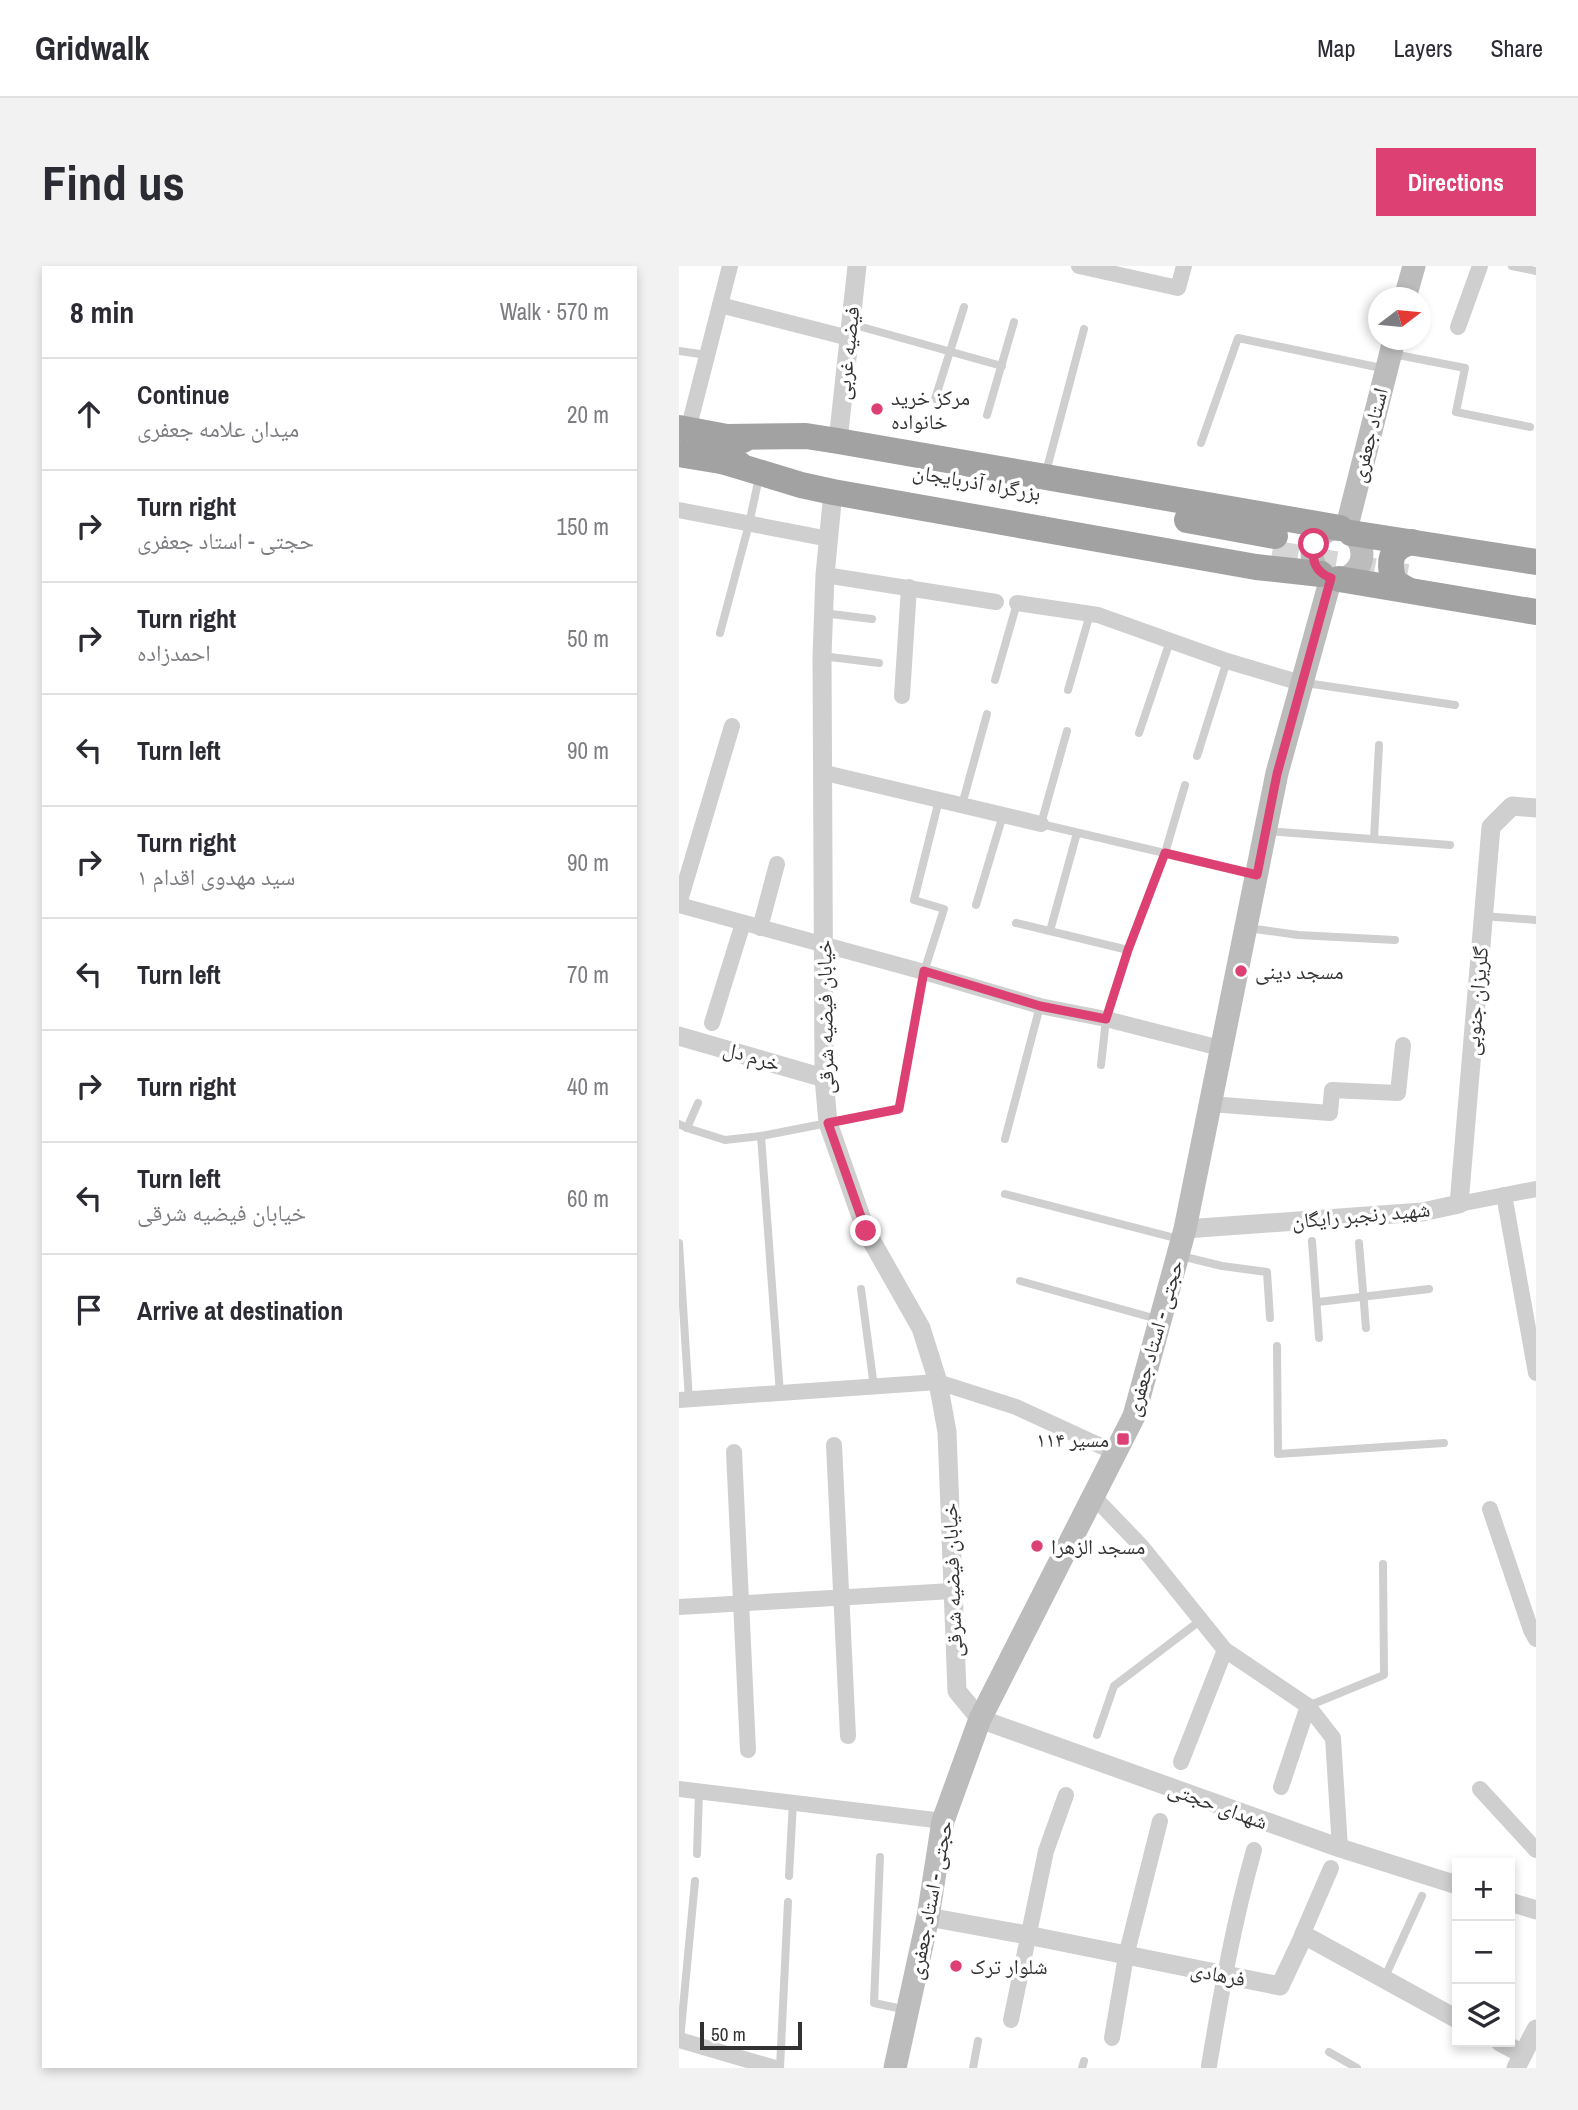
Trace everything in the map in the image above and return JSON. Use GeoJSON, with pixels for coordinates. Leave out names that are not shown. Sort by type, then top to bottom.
{"type":"FeatureCollection","features":[{"type":"Feature","properties":{"kind":"highway"},"geometry":{"type":"LineString","coordinates":[[725,449],[806,436],[1044,477],[1267,543],[1330,577],[1408,567],[1536,562]]}},
{"type":"Feature","properties":{"kind":"highway","name":"بزرگراه آذربایجان"},"geometry":{"type":"LineString","coordinates":[[682,448],[725,449],[1267,543]]}},
{"type":"Feature","properties":{"kind":"highway"},"geometry":{"type":"LineString","coordinates":[[725,449],[801,485],[833,492],[1267,543],[1346,530],[1408,567],[1536,612]]}},
{"type":"Feature","properties":{"kind":"highway"},"geometry":{"type":"LineString","coordinates":[[1408,567],[1536,576]]}},
{"type":"Feature","properties":{"kind":"highway"},"geometry":{"type":"LineString","coordinates":[[1408,567],[1536,596]]}},
{"type":"Feature","properties":{"kind":"main road"},"geometry":{"type":"LineString","coordinates":[[1408,287],[1414,266]]}},
{"type":"Feature","properties":{"kind":"main road","name":"استاد جعفری"},"geometry":{"type":"LineString","coordinates":[[1346,530],[1390,354]]}},
{"type":"Feature","properties":{"kind":"main road"},"geometry":{"type":"LineString","coordinates":[[1329,529],[1346,530],[1361,545],[1361,560],[1353,573],[1330,577],[1314,565],[1314,544],[1320,535],[1329,529]]}},
{"type":"Feature","properties":{"kind":"main road","name":"حجتی - استاد جعفری"},"geometry":{"type":"LineString","coordinates":[[895,2068],[928,1917],[943,1821],[981,1719],[1134,1416],[1181,1241],[1277,774],[1330,577]]}},
{"type":"Feature","properties":{"kind":"street"},"geometry":{"type":"LineString","coordinates":[[682,448],[730,266]]}},
{"type":"Feature","properties":{"kind":"street","name":"فیضیه غربی"},"geometry":{"type":"LineString","coordinates":[[838,441],[857,266]]}},
{"type":"Feature","properties":{"kind":"street"},"geometry":{"type":"LineString","coordinates":[[1080,266],[1101,268],[1178,288],[1184,266]]}},
{"type":"Feature","properties":{"kind":"street"},"geometry":{"type":"LineString","coordinates":[[1458,327],[1480,266]]}},
{"type":"Feature","properties":{"kind":"street"},"geometry":{"type":"LineString","coordinates":[[720,305],[850,331]]}},
{"type":"Feature","properties":{"kind":"street","name":"خیابان فیضیه شرقی"},"geometry":{"type":"LineString","coordinates":[[833,492],[821,656],[824,1077],[828,1123],[866,1231],[921,1328],[938,1382],[947,1432],[957,1691],[981,1719]]}},
{"type":"Feature","properties":{"kind":"street"},"geometry":{"type":"LineString","coordinates":[[679,510],[829,539]]}},
{"type":"Feature","properties":{"kind":"street"},"geometry":{"type":"LineString","coordinates":[[825,575],[996,602]]}},
{"type":"Feature","properties":{"kind":"street"},"geometry":{"type":"LineString","coordinates":[[902,696],[909,587]]}},
{"type":"Feature","properties":{"kind":"street"},"geometry":{"type":"LineString","coordinates":[[1017,603],[1090,614],[1301,683]]}},
{"type":"Feature","properties":{"kind":"street"},"geometry":{"type":"LineString","coordinates":[[732,726],[679,904],[824,946],[924,971],[1040,1006],[1106,1019],[1220,1048]]}},
{"type":"Feature","properties":{"kind":"street"},"geometry":{"type":"LineString","coordinates":[[821,772],[1041,824]]}},
{"type":"Feature","properties":{"kind":"street","name":"گلریزان جنوبی"},"geometry":{"type":"LineString","coordinates":[[1459,1204],[1491,827],[1512,806],[1536,808]]}},
{"type":"Feature","properties":{"kind":"street"},"geometry":{"type":"LineString","coordinates":[[760,928],[777,864]]}},
{"type":"Feature","properties":{"kind":"street"},"geometry":{"type":"LineString","coordinates":[[712,1023],[743,923]]}},
{"type":"Feature","properties":{"kind":"street","name":"خرم دل"},"geometry":{"type":"LineString","coordinates":[[679,1036],[824,1077]]}},
{"type":"Feature","properties":{"kind":"street"},"geometry":{"type":"LineString","coordinates":[[1210,1104],[1330,1113],[1332,1090],[1398,1093],[1403,1045]]}},
{"type":"Feature","properties":{"kind":"street","name":"شهید رنجبر رایگان"},"geometry":{"type":"LineString","coordinates":[[1181,1241],[1422,1212],[1536,1189]]}},
{"type":"Feature","properties":{"kind":"street"},"geometry":{"type":"LineString","coordinates":[[1504,1195],[1536,1373]]}},
{"type":"Feature","properties":{"kind":"street"},"geometry":{"type":"LineString","coordinates":[[684,1400],[938,1382],[1016,1407],[1116,1453]]}},
{"type":"Feature","properties":{"kind":"street"},"geometry":{"type":"LineString","coordinates":[[834,1446],[848,1736]]}},
{"type":"Feature","properties":{"kind":"street"},"geometry":{"type":"LineString","coordinates":[[734,1452],[748,1750]]}},
{"type":"Feature","properties":{"kind":"street"},"geometry":{"type":"LineString","coordinates":[[1094,1497],[1142,1547],[1225,1650],[1308,1706],[1333,1738],[1341,1848]]}},
{"type":"Feature","properties":{"kind":"street"},"geometry":{"type":"LineString","coordinates":[[1490,1509],[1536,1640]]}},
{"type":"Feature","properties":{"kind":"street"},"geometry":{"type":"LineString","coordinates":[[679,1607],[952,1591]]}},
{"type":"Feature","properties":{"kind":"street"},"geometry":{"type":"LineString","coordinates":[[1181,1762],[1225,1650]]}},
{"type":"Feature","properties":{"kind":"street"},"geometry":{"type":"LineString","coordinates":[[1281,1787],[1308,1706]]}},
{"type":"Feature","properties":{"kind":"street","name":"شهدای حجتی"},"geometry":{"type":"LineString","coordinates":[[981,1719],[1341,1848],[1452,1883]]}},
{"type":"Feature","properties":{"kind":"street"},"geometry":{"type":"LineString","coordinates":[[679,1789],[943,1821]]}},
{"type":"Feature","properties":{"kind":"street"},"geometry":{"type":"LineString","coordinates":[[1480,1789],[1536,1850]]}},
{"type":"Feature","properties":{"kind":"street"},"geometry":{"type":"LineString","coordinates":[[1011,2020],[1046,1851],[1066,1795]]}},
{"type":"Feature","properties":{"kind":"street"},"geometry":{"type":"LineString","coordinates":[[1112,2038],[1126,1956],[1160,1821]]}},
{"type":"Feature","properties":{"kind":"street"},"geometry":{"type":"LineString","coordinates":[[1209,2066],[1224,1975],[1254,1850]]}},
{"type":"Feature","properties":{"kind":"street"},"geometry":{"type":"LineString","coordinates":[[1331,1868],[1302,1935],[1452,2015]]}},
{"type":"Feature","properties":{"kind":"street"},"geometry":{"type":"LineString","coordinates":[[1515,1904],[1536,1910]]}},
{"type":"Feature","properties":{"kind":"street","name":"فرهادی"},"geometry":{"type":"LineString","coordinates":[[928,1917],[1281,1986],[1302,1935]]}},
{"type":"Feature","properties":{"kind":"street"},"geometry":{"type":"LineString","coordinates":[[1505,2047],[1519,2061],[1536,2029]]}},
{"type":"Feature","properties":{"kind":"street"},"geometry":{"type":"LineString","coordinates":[[680,2040],[777,2068]]}},
{"type":"Feature","properties":{"kind":"lane"},"geometry":{"type":"LineString","coordinates":[[1512,266],[1536,271]]}},
{"type":"Feature","properties":{"kind":"lane"},"geometry":{"type":"LineString","coordinates":[[935,399],[964,307]]}},
{"type":"Feature","properties":{"kind":"lane"},"geometry":{"type":"LineString","coordinates":[[987,415],[1014,322]]}},
{"type":"Feature","properties":{"kind":"lane"},"geometry":{"type":"LineString","coordinates":[[1044,477],[1084,329]]}},
{"type":"Feature","properties":{"kind":"lane"},"geometry":{"type":"LineString","coordinates":[[850,331],[951,352],[1002,366]]}},
{"type":"Feature","properties":{"kind":"lane"},"geometry":{"type":"LineString","coordinates":[[1201,443],[1238,338],[1390,354],[1465,368],[1456,412],[1530,427]]}},
{"type":"Feature","properties":{"kind":"lane"},"geometry":{"type":"LineString","coordinates":[[679,351],[707,355]]}},
{"type":"Feature","properties":{"kind":"lane"},"geometry":{"type":"LineString","coordinates":[[720,633],[758,482]]}},
{"type":"Feature","properties":{"kind":"lane"},"geometry":{"type":"LineString","coordinates":[[995,680],[1017,603]]}},
{"type":"Feature","properties":{"kind":"lane"},"geometry":{"type":"LineString","coordinates":[[823,613],[872,619]]}},
{"type":"Feature","properties":{"kind":"lane"},"geometry":{"type":"LineString","coordinates":[[1068,690],[1090,614]]}},
{"type":"Feature","properties":{"kind":"lane"},"geometry":{"type":"LineString","coordinates":[[1139,733],[1170,641]]}},
{"type":"Feature","properties":{"kind":"lane"},"geometry":{"type":"LineString","coordinates":[[821,656],[879,663]]}},
{"type":"Feature","properties":{"kind":"lane"},"geometry":{"type":"LineString","coordinates":[[1197,756],[1227,661]]}},
{"type":"Feature","properties":{"kind":"lane"},"geometry":{"type":"LineString","coordinates":[[1301,683],[1455,705]]}},
{"type":"Feature","properties":{"kind":"lane"},"geometry":{"type":"LineString","coordinates":[[962,805],[987,714]]}},
{"type":"Feature","properties":{"kind":"lane"},"geometry":{"type":"LineString","coordinates":[[1067,731],[1041,824],[1257,875]]}},
{"type":"Feature","properties":{"kind":"lane"},"geometry":{"type":"LineString","coordinates":[[1374,839],[1379,745]]}},
{"type":"Feature","properties":{"kind":"lane"},"geometry":{"type":"LineString","coordinates":[[1101,1065],[1106,1019],[1128,950],[1165,853],[1185,785]]}},
{"type":"Feature","properties":{"kind":"lane"},"geometry":{"type":"LineString","coordinates":[[698,1103],[683,1126],[725,1140],[761,1136],[899,1109],[924,971],[944,909],[914,900],[939,800]]}},
{"type":"Feature","properties":{"kind":"lane"},"geometry":{"type":"LineString","coordinates":[[976,905],[1003,815]]}},
{"type":"Feature","properties":{"kind":"lane"},"geometry":{"type":"LineString","coordinates":[[1266,831],[1450,845]]}},
{"type":"Feature","properties":{"kind":"lane"},"geometry":{"type":"LineString","coordinates":[[1050,931],[1077,833]]}},
{"type":"Feature","properties":{"kind":"lane"},"geometry":{"type":"LineString","coordinates":[[1483,916],[1536,920]]}},
{"type":"Feature","properties":{"kind":"lane"},"geometry":{"type":"LineString","coordinates":[[1016,923],[1128,950]]}},
{"type":"Feature","properties":{"kind":"lane"},"geometry":{"type":"LineString","coordinates":[[1246,927],[1298,935],[1395,940]]}},
{"type":"Feature","properties":{"kind":"lane"},"geometry":{"type":"LineString","coordinates":[[1005,1139],[1040,1006]]}},
{"type":"Feature","properties":{"kind":"lane"},"geometry":{"type":"LineString","coordinates":[[761,1136],[780,1394]]}},
{"type":"Feature","properties":{"kind":"lane"},"geometry":{"type":"LineString","coordinates":[[1005,1194],[1181,1241],[1222,1265],[1267,1272],[1270,1318]]}},
{"type":"Feature","properties":{"kind":"lane"},"geometry":{"type":"LineString","coordinates":[[1312,1241],[1319,1338]]}},
{"type":"Feature","properties":{"kind":"lane"},"geometry":{"type":"LineString","coordinates":[[679,1243],[684,1400]]}},
{"type":"Feature","properties":{"kind":"lane"},"geometry":{"type":"LineString","coordinates":[[1359,1243],[1366,1328]]}},
{"type":"Feature","properties":{"kind":"lane"},"geometry":{"type":"LineString","coordinates":[[1020,1280],[1160,1320]]}},
{"type":"Feature","properties":{"kind":"lane"},"geometry":{"type":"LineString","coordinates":[[862,1289],[874,1387]]}},
{"type":"Feature","properties":{"kind":"lane"},"geometry":{"type":"LineString","coordinates":[[1318,1302],[1429,1289]]}},
{"type":"Feature","properties":{"kind":"lane"},"geometry":{"type":"LineString","coordinates":[[1277,1346],[1278,1454],[1444,1443]]}},
{"type":"Feature","properties":{"kind":"lane"},"geometry":{"type":"LineString","coordinates":[[1308,1706],[1384,1675],[1383,1564]]}},
{"type":"Feature","properties":{"kind":"lane"},"geometry":{"type":"LineString","coordinates":[[1097,1735],[1114,1686],[1201,1620]]}},
{"type":"Feature","properties":{"kind":"lane"},"geometry":{"type":"LineString","coordinates":[[697,1854],[699,1791]]}},
{"type":"Feature","properties":{"kind":"lane"},"geometry":{"type":"LineString","coordinates":[[789,1876],[793,1801]]}},
{"type":"Feature","properties":{"kind":"lane"},"geometry":{"type":"LineString","coordinates":[[880,1857],[874,2003],[908,2010]]}},
{"type":"Feature","properties":{"kind":"lane"},"geometry":{"type":"LineString","coordinates":[[680,2040],[695,1881]]}},
{"type":"Feature","properties":{"kind":"lane"},"geometry":{"type":"LineString","coordinates":[[1384,1980],[1422,1896]]}},
{"type":"Feature","properties":{"kind":"lane"},"geometry":{"type":"LineString","coordinates":[[777,2068],[788,1902]]}},
{"type":"Feature","properties":{"kind":"lane"},"geometry":{"type":"LineString","coordinates":[[973,2068],[978,2041]]}},
{"type":"Feature","properties":{"kind":"lane"},"geometry":{"type":"LineString","coordinates":[[1329,2052],[1357,2068]]}},
{"type":"Feature","properties":{"kind":"tunnel"},"geometry":{"type":"LineString","coordinates":[[1272,553],[1407,577]]}},
{"type":"Feature","properties":{"kind":"place","name":"مرکز خرید خانواده"},"geometry":{"type":"Point","coordinates":[877,409]}},
{"type":"Feature","properties":{"kind":"place","name":"مسجد دینی"},"geometry":{"type":"Point","coordinates":[1241,971]}},
{"type":"Feature","properties":{"kind":"place","name":"مسیر ۱۱۴"},"geometry":{"type":"Point","coordinates":[1123,1439]}},
{"type":"Feature","properties":{"kind":"place","name":"مسجد الزهرا"},"geometry":{"type":"Point","coordinates":[1037,1546]}},
{"type":"Feature","properties":{"kind":"place","name":"شلوار ترک"},"geometry":{"type":"Point","coordinates":[956,1966]}},
{"type":"Feature","properties":{"kind":"route"},"geometry":{"type":"LineString","coordinates":[[866,1231],[828,1123],[899,1109],[924,971],[1040,1006],[1106,1019],[1128,950],[1165,853],[1257,875],[1277,774],[1331,578],[1321,574],[1314,565],[1314,544]]}}]}
